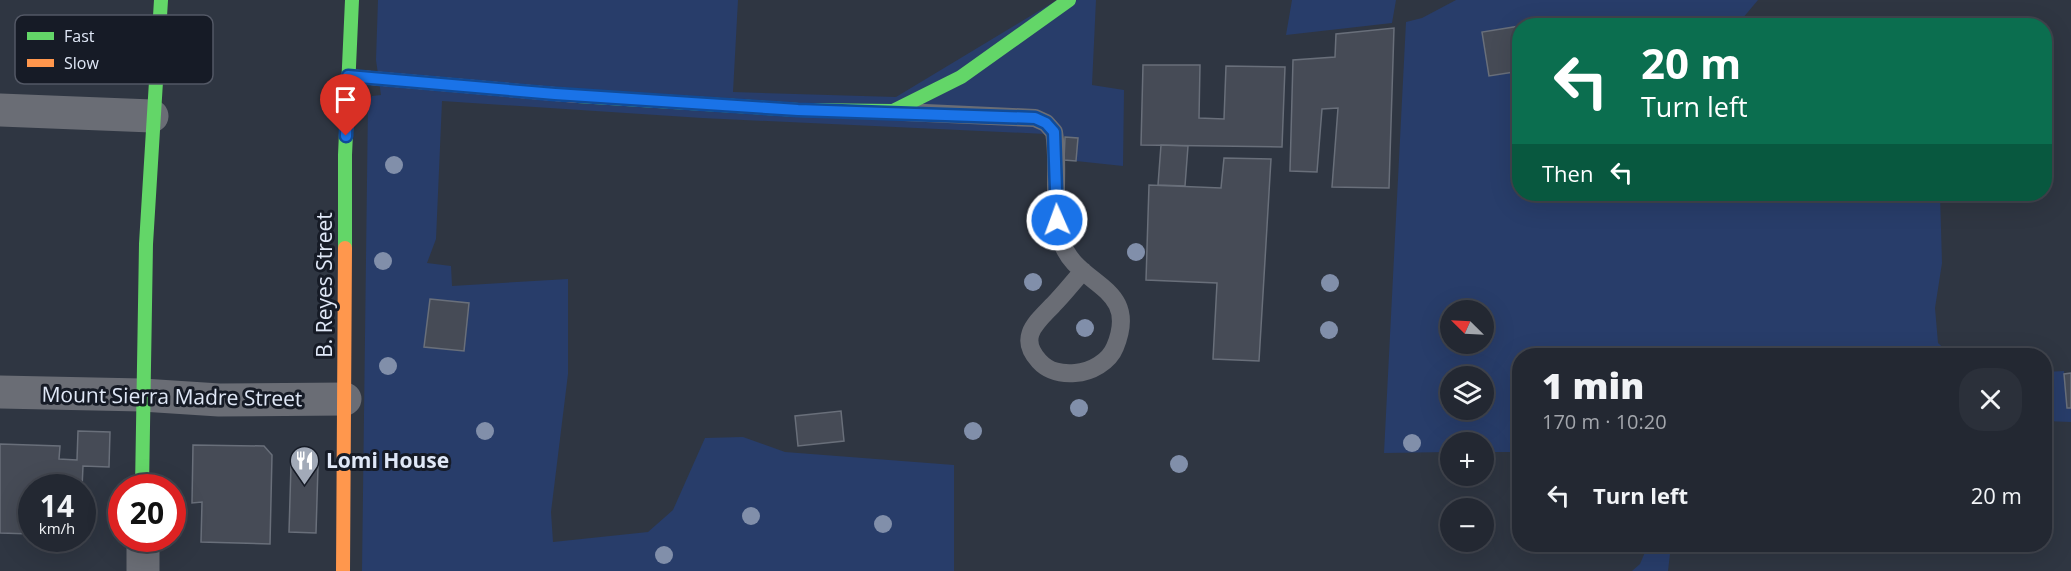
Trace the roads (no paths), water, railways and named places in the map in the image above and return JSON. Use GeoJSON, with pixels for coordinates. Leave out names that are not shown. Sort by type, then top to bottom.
{"type":"FeatureCollection","features":[{"type":"Feature","properties":{"kind":"street"},"geometry":{"type":"LineString","coordinates":[[160,15],[161,0]]}},
{"type":"Feature","properties":{"kind":"street","name":"B. Reyes Street"},"geometry":{"type":"LineString","coordinates":[[343,571],[344,281],[348,76],[352,0]]}},
{"type":"Feature","properties":{"kind":"street"},"geometry":{"type":"LineString","coordinates":[[348,76],[555,94],[798,110],[893,111],[961,76],[1069,0]]}},
{"type":"Feature","properties":{"kind":"street"},"geometry":{"type":"LineString","coordinates":[[142,474],[142,395],[154,84]]}},
{"type":"Feature","properties":{"kind":"street"},"geometry":{"type":"LineString","coordinates":[[0,110],[152,116]]}},
{"type":"Feature","properties":{"kind":"street","name":"Mount Sierra Madre Street"},"geometry":{"type":"LineString","coordinates":[[0,392],[142,395],[219,400],[345,399]]}},
{"type":"Feature","properties":{"kind":"street"},"geometry":{"type":"LineString","coordinates":[[143,552],[143,571]]}},
{"type":"Feature","properties":{"kind":"lane"},"geometry":{"type":"LineString","coordinates":[[893,111],[1035,118],[1046,123],[1054,132],[1057,220],[1061,241],[1068,256],[1114,297],[1121,311],[1122,330],[1114,351],[1100,365],[1081,373],[1061,374],[1044,367],[1031,353],[1030,334],[1037,318],[1052,306],[1083,271]]}},
{"type":"Feature","properties":{"kind":"place","name":"Lomi House"},"geometry":{"type":"Point","coordinates":[305,486]}}]}
